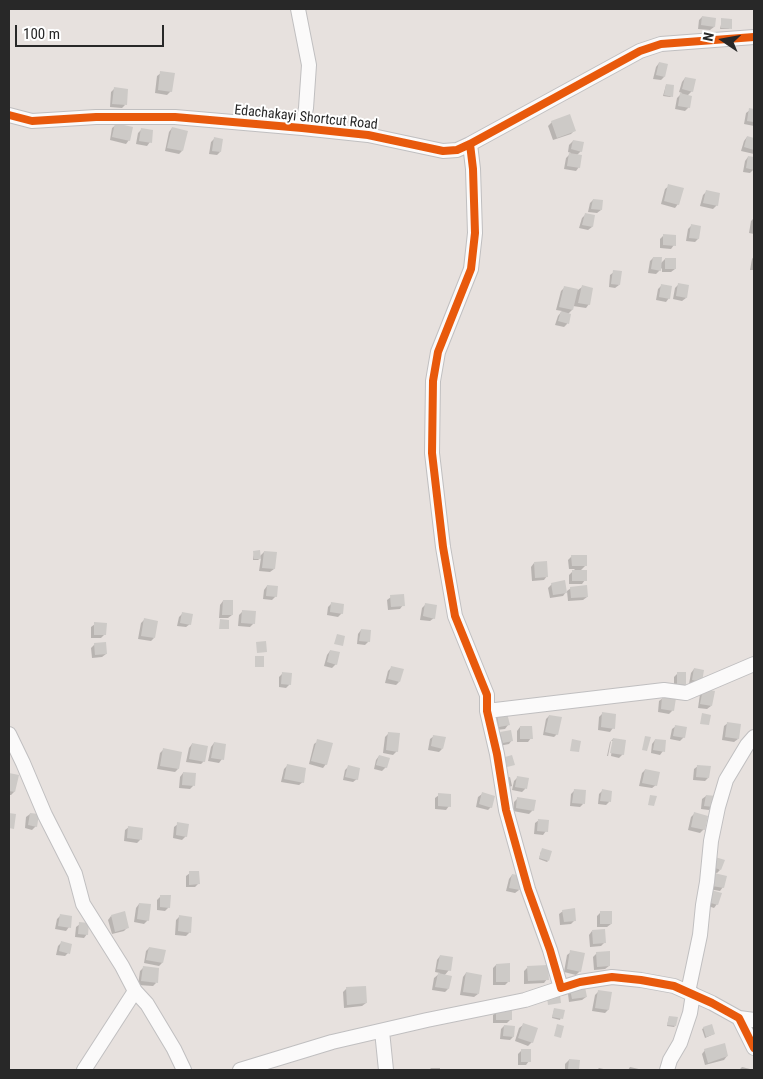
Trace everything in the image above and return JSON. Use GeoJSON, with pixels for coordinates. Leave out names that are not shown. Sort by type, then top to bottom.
{"type":"FeatureCollection","features":[{"type":"Feature","properties":{"kind":"street"},"geometry":{"type":"LineString","coordinates":[[298,9],[309,65],[306,108],[302,128]]}},
{"type":"Feature","properties":{"kind":"street","name":"Edachakayi Shortcut Road"},"geometry":{"type":"LineString","coordinates":[[9,115],[32,121],[96,117],[175,117],[368,135],[443,151],[456,150],[640,51],[661,44],[754,37]]}},
{"type":"Feature","properties":{"kind":"street"},"geometry":{"type":"LineString","coordinates":[[470,144],[476,233],[470,269],[438,352],[433,381],[432,453],[442,548],[455,616],[487,695],[487,712],[497,754],[506,810],[528,889],[550,950],[561,988]]}},
{"type":"Feature","properties":{"kind":"street"},"geometry":{"type":"LineString","coordinates":[[487,712],[664,690],[686,693],[754,664]]}},
{"type":"Feature","properties":{"kind":"street"},"geometry":{"type":"LineString","coordinates":[[9,734],[44,815],[75,874],[83,904],[136,991],[147,1004],[170,1041],[184,1070]]}},
{"type":"Feature","properties":{"kind":"street"},"geometry":{"type":"LineString","coordinates":[[667,1070],[670,1060],[680,1043],[690,1013],[702,905],[708,882],[718,807],[726,780],[747,745],[754,737]]}},
{"type":"Feature","properties":{"kind":"street"},"geometry":{"type":"LineString","coordinates":[[240,1070],[332,1042],[525,1000],[580,982],[612,977],[674,986],[739,1018],[754,1020]]}},
{"type":"Feature","properties":{"kind":"street"},"geometry":{"type":"LineString","coordinates":[[84,1070],[136,991]]}},
{"type":"Feature","properties":{"kind":"street"},"geometry":{"type":"LineString","coordinates":[[739,1018],[754,1048]]}},
{"type":"Feature","properties":{"kind":"street"},"geometry":{"type":"LineString","coordinates":[[382,1031],[386,1070]]}},
{"type":"Feature","properties":{"kind":"building"},"geometry":{"type":"Polygon","coordinates":[[[702,16],[716,18],[715,27],[701,25],[702,16]]]}},
{"type":"Feature","properties":{"kind":"building"},"geometry":{"type":"Polygon","coordinates":[[[721,18],[732,19],[732,29],[721,28],[721,18]]]}},
{"type":"Feature","properties":{"kind":"building"},"geometry":{"type":"Polygon","coordinates":[[[659,62],[668,64],[665,77],[656,75],[659,62]]]}},
{"type":"Feature","properties":{"kind":"building"},"geometry":{"type":"Polygon","coordinates":[[[160,71],[175,73],[172,92],[158,90],[160,71]]]}},
{"type":"Feature","properties":{"kind":"building"},"geometry":{"type":"Polygon","coordinates":[[[685,77],[696,79],[693,92],[682,89],[685,77]]]}},
{"type":"Feature","properties":{"kind":"building"},"geometry":{"type":"Polygon","coordinates":[[[666,84],[674,85],[673,97],[664,95],[666,84]]]}},
{"type":"Feature","properties":{"kind":"building"},"geometry":{"type":"Polygon","coordinates":[[[114,87],[128,89],[127,105],[112,104],[114,87]]]}},
{"type":"Feature","properties":{"kind":"building"},"geometry":{"type":"Polygon","coordinates":[[[680,93],[692,96],[690,108],[678,106],[680,93]]]}},
{"type":"Feature","properties":{"kind":"building"},"geometry":{"type":"Polygon","coordinates":[[[749,108],[754,109],[754,122],[747,121],[749,108]]]}},
{"type":"Feature","properties":{"kind":"building"},"geometry":{"type":"Polygon","coordinates":[[[570,114],[576,131],[557,138],[551,121],[570,114]]]}},
{"type":"Feature","properties":{"kind":"building"},"geometry":{"type":"Polygon","coordinates":[[[115,123],[133,127],[130,141],[112,137],[115,123]]]}},
{"type":"Feature","properties":{"kind":"building"},"geometry":{"type":"Polygon","coordinates":[[[172,127],[188,131],[183,151],[167,148],[172,127]]]}},
{"type":"Feature","properties":{"kind":"building"},"geometry":{"type":"Polygon","coordinates":[[[141,128],[153,130],[152,143],[139,141],[141,128]]]}},
{"type":"Feature","properties":{"kind":"building"},"geometry":{"type":"Polygon","coordinates":[[[747,136],[754,138],[754,150],[744,147],[747,136]]]}},
{"type":"Feature","properties":{"kind":"building"},"geometry":{"type":"Polygon","coordinates":[[[214,137],[223,139],[221,152],[212,151],[214,137]]]}},
{"type":"Feature","properties":{"kind":"building"},"geometry":{"type":"Polygon","coordinates":[[[573,140],[584,142],[582,152],[571,149],[573,140]]]}},
{"type":"Feature","properties":{"kind":"building"},"geometry":{"type":"Polygon","coordinates":[[[569,153],[582,155],[580,168],[567,166],[569,153]]]}},
{"type":"Feature","properties":{"kind":"building"},"geometry":{"type":"Polygon","coordinates":[[[748,156],[754,157],[754,170],[746,168],[748,156]]]}},
{"type":"Feature","properties":{"kind":"building"},"geometry":{"type":"Polygon","coordinates":[[[668,184],[684,188],[679,205],[664,201],[668,184]]]}},
{"type":"Feature","properties":{"kind":"building"},"geometry":{"type":"Polygon","coordinates":[[[706,190],[720,193],[718,206],[703,203],[706,190]]]}},
{"type":"Feature","properties":{"kind":"building"},"geometry":{"type":"Polygon","coordinates":[[[593,199],[603,200],[602,210],[591,209],[593,199]]]}},
{"type":"Feature","properties":{"kind":"building"},"geometry":{"type":"Polygon","coordinates":[[[585,213],[595,215],[593,227],[582,225],[585,213]]]}},
{"type":"Feature","properties":{"kind":"building"},"geometry":{"type":"Polygon","coordinates":[[[691,224],[701,226],[699,239],[689,238],[691,224]]]}},
{"type":"Feature","properties":{"kind":"building"},"geometry":{"type":"Polygon","coordinates":[[[663,234],[676,235],[676,246],[663,245],[663,234]]]}},
{"type":"Feature","properties":{"kind":"building"},"geometry":{"type":"Polygon","coordinates":[[[653,257],[662,257],[661,271],[651,269],[653,257]]]}},
{"type":"Feature","properties":{"kind":"building"},"geometry":{"type":"Polygon","coordinates":[[[665,258],[676,258],[676,269],[665,269],[665,258]]]}},
{"type":"Feature","properties":{"kind":"building"},"geometry":{"type":"Polygon","coordinates":[[[613,270],[622,271],[620,285],[611,284],[613,270]]]}},
{"type":"Feature","properties":{"kind":"building"},"geometry":{"type":"Polygon","coordinates":[[[678,283],[689,285],[687,298],[676,296],[678,283]]]}},
{"type":"Feature","properties":{"kind":"building"},"geometry":{"type":"Polygon","coordinates":[[[661,284],[672,286],[670,299],[659,297],[661,284]]]}},
{"type":"Feature","properties":{"kind":"building"},"geometry":{"type":"Polygon","coordinates":[[[582,285],[593,288],[590,305],[578,303],[582,285]]]}},
{"type":"Feature","properties":{"kind":"building"},"geometry":{"type":"Polygon","coordinates":[[[564,286],[578,289],[573,310],[559,307],[564,286]]]}},
{"type":"Feature","properties":{"kind":"building"},"geometry":{"type":"Polygon","coordinates":[[[561,311],[571,314],[569,324],[558,321],[561,311]]]}},
{"type":"Feature","properties":{"kind":"building"},"geometry":{"type":"Polygon","coordinates":[[[260,550],[261,559],[254,559],[253,551],[260,550]]]}},
{"type":"Feature","properties":{"kind":"building"},"geometry":{"type":"Polygon","coordinates":[[[264,551],[277,552],[275,569],[262,568],[264,551]]]}},
{"type":"Feature","properties":{"kind":"building"},"geometry":{"type":"Polygon","coordinates":[[[571,555],[587,555],[587,566],[572,566],[571,555]]]}},
{"type":"Feature","properties":{"kind":"building"},"geometry":{"type":"Polygon","coordinates":[[[547,561],[548,577],[535,578],[534,562],[547,561]]]}},
{"type":"Feature","properties":{"kind":"building"},"geometry":{"type":"Polygon","coordinates":[[[572,570],[587,570],[587,581],[572,581],[572,570]]]}},
{"type":"Feature","properties":{"kind":"building"},"geometry":{"type":"Polygon","coordinates":[[[565,580],[567,593],[553,595],[551,583],[565,580]]]}},
{"type":"Feature","properties":{"kind":"building"},"geometry":{"type":"Polygon","coordinates":[[[267,585],[278,586],[277,597],[266,596],[267,585]]]}},
{"type":"Feature","properties":{"kind":"building"},"geometry":{"type":"Polygon","coordinates":[[[587,585],[588,597],[571,598],[570,587],[587,585]]]}},
{"type":"Feature","properties":{"kind":"building"},"geometry":{"type":"Polygon","coordinates":[[[404,594],[405,606],[391,607],[390,595],[404,594]]]}},
{"type":"Feature","properties":{"kind":"building"},"geometry":{"type":"Polygon","coordinates":[[[223,600],[233,600],[233,615],[222,615],[223,600]]]}},
{"type":"Feature","properties":{"kind":"building"},"geometry":{"type":"Polygon","coordinates":[[[331,602],[344,604],[343,614],[330,612],[331,602]]]}},
{"type":"Feature","properties":{"kind":"building"},"geometry":{"type":"Polygon","coordinates":[[[425,603],[437,605],[435,619],[423,616],[425,603]]]}},
{"type":"Feature","properties":{"kind":"building"},"geometry":{"type":"Polygon","coordinates":[[[242,610],[256,611],[255,624],[241,623],[242,610]]]}},
{"type":"Feature","properties":{"kind":"building"},"geometry":{"type":"Polygon","coordinates":[[[182,612],[193,614],[191,625],[180,623],[182,612]]]}},
{"type":"Feature","properties":{"kind":"building"},"geometry":{"type":"Polygon","coordinates":[[[144,618],[158,621],[155,638],[141,636],[144,618]]]}},
{"type":"Feature","properties":{"kind":"building"},"geometry":{"type":"Polygon","coordinates":[[[220,619],[229,620],[229,629],[219,629],[220,619]]]}},
{"type":"Feature","properties":{"kind":"building"},"geometry":{"type":"Polygon","coordinates":[[[94,622],[107,623],[106,635],[94,635],[94,622]]]}},
{"type":"Feature","properties":{"kind":"building"},"geometry":{"type":"Polygon","coordinates":[[[361,629],[371,630],[370,642],[359,641],[361,629]]]}},
{"type":"Feature","properties":{"kind":"building"},"geometry":{"type":"Polygon","coordinates":[[[337,634],[345,636],[343,646],[334,644],[337,634]]]}},
{"type":"Feature","properties":{"kind":"building"},"geometry":{"type":"Polygon","coordinates":[[[266,641],[267,652],[257,653],[256,642],[266,641]]]}},
{"type":"Feature","properties":{"kind":"building"},"geometry":{"type":"Polygon","coordinates":[[[106,642],[107,654],[95,655],[94,643],[106,642]]]}},
{"type":"Feature","properties":{"kind":"building"},"geometry":{"type":"Polygon","coordinates":[[[330,650],[340,652],[337,665],[327,662],[330,650]]]}},
{"type":"Feature","properties":{"kind":"building"},"geometry":{"type":"Polygon","coordinates":[[[255,656],[264,656],[264,667],[255,667],[255,656]]]}},
{"type":"Feature","properties":{"kind":"building"},"geometry":{"type":"Polygon","coordinates":[[[391,666],[404,669],[400,682],[388,679],[391,666]]]}},
{"type":"Feature","properties":{"kind":"building"},"geometry":{"type":"Polygon","coordinates":[[[694,668],[704,670],[702,682],[692,680],[694,668]]]}},
{"type":"Feature","properties":{"kind":"building"},"geometry":{"type":"Polygon","coordinates":[[[282,672],[292,673],[291,685],[281,684],[282,672]]]}},
{"type":"Feature","properties":{"kind":"building"},"geometry":{"type":"Polygon","coordinates":[[[677,672],[686,672],[686,685],[677,684],[677,672]]]}},
{"type":"Feature","properties":{"kind":"building"},"geometry":{"type":"Polygon","coordinates":[[[703,689],[715,691],[712,706],[700,704],[703,689]]]}},
{"type":"Feature","properties":{"kind":"building"},"geometry":{"type":"Polygon","coordinates":[[[662,697],[676,698],[674,711],[661,709],[662,697]]]}},
{"type":"Feature","properties":{"kind":"building"},"geometry":{"type":"Polygon","coordinates":[[[602,712],[616,714],[615,729],[601,727],[602,712]]]}},
{"type":"Feature","properties":{"kind":"building"},"geometry":{"type":"Polygon","coordinates":[[[507,713],[510,725],[499,727],[497,714],[507,713]]]}},
{"type":"Feature","properties":{"kind":"building"},"geometry":{"type":"Polygon","coordinates":[[[702,713],[711,715],[709,725],[700,724],[702,713]]]}},
{"type":"Feature","properties":{"kind":"building"},"geometry":{"type":"Polygon","coordinates":[[[549,715],[562,717],[558,735],[545,732],[549,715]]]}},
{"type":"Feature","properties":{"kind":"building"},"geometry":{"type":"Polygon","coordinates":[[[727,722],[741,724],[739,739],[725,737],[727,722]]]}},
{"type":"Feature","properties":{"kind":"building"},"geometry":{"type":"Polygon","coordinates":[[[675,725],[687,727],[685,738],[673,736],[675,725]]]}},
{"type":"Feature","properties":{"kind":"building"},"geometry":{"type":"Polygon","coordinates":[[[520,726],[532,726],[533,739],[520,739],[520,726]]]}},
{"type":"Feature","properties":{"kind":"building"},"geometry":{"type":"Polygon","coordinates":[[[511,730],[513,741],[503,743],[500,732],[511,730]]]}},
{"type":"Feature","properties":{"kind":"building"},"geometry":{"type":"Polygon","coordinates":[[[388,732],[400,733],[398,752],[386,750],[388,732]]]}},
{"type":"Feature","properties":{"kind":"building"},"geometry":{"type":"Polygon","coordinates":[[[433,735],[446,737],[443,749],[431,746],[433,735]]]}},
{"type":"Feature","properties":{"kind":"building"},"geometry":{"type":"Polygon","coordinates":[[[645,736],[651,737],[647,751],[642,750],[645,736]]]}},
{"type":"Feature","properties":{"kind":"building"},"geometry":{"type":"Polygon","coordinates":[[[613,738],[626,740],[624,755],[610,753],[613,738]]]}},
{"type":"Feature","properties":{"kind":"building"},"geometry":{"type":"Polygon","coordinates":[[[317,739],[333,743],[327,765],[311,761],[317,739]]]}},
{"type":"Feature","properties":{"kind":"building"},"geometry":{"type":"Polygon","coordinates":[[[572,739],[581,741],[579,752],[570,751],[572,739]]]}},
{"type":"Feature","properties":{"kind":"building"},"geometry":{"type":"Polygon","coordinates":[[[655,739],[666,740],[665,752],[653,750],[655,739]]]}},
{"type":"Feature","properties":{"kind":"building"},"geometry":{"type":"Polygon","coordinates":[[[214,742],[226,744],[224,760],[211,758],[214,742]]]}},
{"type":"Feature","properties":{"kind":"building"},"geometry":{"type":"Polygon","coordinates":[[[192,743],[208,746],[205,762],[189,759],[192,743]]]}},
{"type":"Feature","properties":{"kind":"building"},"geometry":{"type":"Polygon","coordinates":[[[163,748],[182,752],[179,769],[160,766],[163,748]]]}},
{"type":"Feature","properties":{"kind":"building"},"geometry":{"type":"Polygon","coordinates":[[[379,755],[390,758],[387,768],[376,765],[379,755]]]}},
{"type":"Feature","properties":{"kind":"building"},"geometry":{"type":"Polygon","coordinates":[[[512,755],[515,765],[507,767],[505,757],[512,755]]]}},
{"type":"Feature","properties":{"kind":"building"},"geometry":{"type":"Polygon","coordinates":[[[287,764],[306,768],[304,783],[284,779],[287,764]]]}},
{"type":"Feature","properties":{"kind":"building"},"geometry":{"type":"Polygon","coordinates":[[[348,765],[360,768],[358,780],[345,777],[348,765]]]}},
{"type":"Feature","properties":{"kind":"building"},"geometry":{"type":"Polygon","coordinates":[[[697,765],[711,766],[709,778],[696,777],[697,765]]]}},
{"type":"Feature","properties":{"kind":"building"},"geometry":{"type":"Polygon","coordinates":[[[645,769],[660,772],[657,786],[642,783],[645,769]]]}},
{"type":"Feature","properties":{"kind":"building"},"geometry":{"type":"Polygon","coordinates":[[[183,772],[196,773],[195,786],[182,785],[183,772]]]}},
{"type":"Feature","properties":{"kind":"building"},"geometry":{"type":"Polygon","coordinates":[[[9,773],[19,775],[15,792],[9,791],[9,773]]]}},
{"type":"Feature","properties":{"kind":"building"},"geometry":{"type":"Polygon","coordinates":[[[517,776],[529,778],[527,789],[515,787],[517,776]]]}},
{"type":"Feature","properties":{"kind":"building"},"geometry":{"type":"Polygon","coordinates":[[[574,789],[586,790],[585,804],[572,803],[574,789]]]}},
{"type":"Feature","properties":{"kind":"building"},"geometry":{"type":"Polygon","coordinates":[[[602,789],[612,791],[611,802],[600,801],[602,789]]]}},
{"type":"Feature","properties":{"kind":"building"},"geometry":{"type":"Polygon","coordinates":[[[482,792],[495,796],[492,808],[479,804],[482,792]]]}},
{"type":"Feature","properties":{"kind":"building"},"geometry":{"type":"Polygon","coordinates":[[[438,793],[451,794],[451,807],[438,806],[438,793]]]}},
{"type":"Feature","properties":{"kind":"building"},"geometry":{"type":"Polygon","coordinates":[[[650,795],[657,796],[654,806],[648,805],[650,795]]]}},
{"type":"Feature","properties":{"kind":"building"},"geometry":{"type":"Polygon","coordinates":[[[706,795],[716,796],[714,807],[704,806],[706,795]]]}},
{"type":"Feature","properties":{"kind":"building"},"geometry":{"type":"Polygon","coordinates":[[[517,797],[536,800],[534,811],[516,808],[517,797]]]}},
{"type":"Feature","properties":{"kind":"building"},"geometry":{"type":"Polygon","coordinates":[[[694,812],[708,816],[705,830],[691,827],[694,812]]]}},
{"type":"Feature","properties":{"kind":"building"},"geometry":{"type":"Polygon","coordinates":[[[9,813],[16,814],[14,829],[9,828],[9,813]]]}},
{"type":"Feature","properties":{"kind":"building"},"geometry":{"type":"Polygon","coordinates":[[[30,813],[39,814],[37,827],[28,825],[30,813]]]}},
{"type":"Feature","properties":{"kind":"building"},"geometry":{"type":"Polygon","coordinates":[[[538,819],[549,820],[548,832],[537,831],[538,819]]]}},
{"type":"Feature","properties":{"kind":"building"},"geometry":{"type":"Polygon","coordinates":[[[177,822],[189,824],[187,837],[176,835],[177,822]]]}},
{"type":"Feature","properties":{"kind":"building"},"geometry":{"type":"Polygon","coordinates":[[[128,826],[143,828],[142,840],[127,838],[128,826]]]}},
{"type":"Feature","properties":{"kind":"building"},"geometry":{"type":"Polygon","coordinates":[[[542,848],[552,851],[549,861],[539,858],[542,848]]]}},
{"type":"Feature","properties":{"kind":"building"},"geometry":{"type":"Polygon","coordinates":[[[715,857],[725,860],[721,870],[712,867],[715,857]]]}},
{"type":"Feature","properties":{"kind":"building"},"geometry":{"type":"Polygon","coordinates":[[[189,871],[199,871],[200,884],[189,885],[189,871]]]}},
{"type":"Feature","properties":{"kind":"building"},"geometry":{"type":"Polygon","coordinates":[[[714,873],[727,876],[724,888],[712,886],[714,873]]]}},
{"type":"Feature","properties":{"kind":"building"},"geometry":{"type":"Polygon","coordinates":[[[512,874],[523,876],[520,890],[509,888],[512,874]]]}},
{"type":"Feature","properties":{"kind":"building"},"geometry":{"type":"Polygon","coordinates":[[[711,890],[722,893],[718,905],[707,902],[711,890]]]}},
{"type":"Feature","properties":{"kind":"building"},"geometry":{"type":"Polygon","coordinates":[[[160,895],[171,895],[170,908],[160,907],[160,895]]]}},
{"type":"Feature","properties":{"kind":"building"},"geometry":{"type":"Polygon","coordinates":[[[139,903],[151,904],[149,921],[137,919],[139,903]]]}},
{"type":"Feature","properties":{"kind":"building"},"geometry":{"type":"Polygon","coordinates":[[[575,908],[576,921],[564,922],[562,910],[575,908]]]}},
{"type":"Feature","properties":{"kind":"building"},"geometry":{"type":"Polygon","coordinates":[[[125,911],[129,928],[115,932],[111,915],[125,911]]]}},
{"type":"Feature","properties":{"kind":"building"},"geometry":{"type":"Polygon","coordinates":[[[600,911],[612,911],[612,924],[600,924],[600,911]]]}},
{"type":"Feature","properties":{"kind":"building"},"geometry":{"type":"Polygon","coordinates":[[[60,914],[72,916],[71,928],[58,926],[60,914]]]}},
{"type":"Feature","properties":{"kind":"building"},"geometry":{"type":"Polygon","coordinates":[[[179,915],[192,917],[191,933],[178,931],[179,915]]]}},
{"type":"Feature","properties":{"kind":"building"},"geometry":{"type":"Polygon","coordinates":[[[79,922],[89,923],[88,935],[78,934],[79,922]]]}},
{"type":"Feature","properties":{"kind":"building"},"geometry":{"type":"Polygon","coordinates":[[[605,929],[606,943],[593,944],[592,930],[605,929]]]}},
{"type":"Feature","properties":{"kind":"building"},"geometry":{"type":"Polygon","coordinates":[[[61,941],[72,944],[70,954],[59,951],[61,941]]]}},
{"type":"Feature","properties":{"kind":"building"},"geometry":{"type":"Polygon","coordinates":[[[149,947],[166,950],[163,963],[146,960],[149,947]]]}},
{"type":"Feature","properties":{"kind":"building"},"geometry":{"type":"Polygon","coordinates":[[[570,950],[585,953],[581,972],[567,969],[570,950]]]}},
{"type":"Feature","properties":{"kind":"building"},"geometry":{"type":"Polygon","coordinates":[[[610,951],[610,966],[597,967],[596,952],[610,951]]]}},
{"type":"Feature","properties":{"kind":"building"},"geometry":{"type":"Polygon","coordinates":[[[440,955],[453,957],[451,971],[437,969],[440,955]]]}},
{"type":"Feature","properties":{"kind":"building"},"geometry":{"type":"Polygon","coordinates":[[[510,963],[510,982],[496,982],[496,964],[510,963]]]}},
{"type":"Feature","properties":{"kind":"building"},"geometry":{"type":"Polygon","coordinates":[[[548,965],[549,980],[528,981],[527,966],[548,965]]]}},
{"type":"Feature","properties":{"kind":"building"},"geometry":{"type":"Polygon","coordinates":[[[143,966],[159,968],[158,983],[141,981],[143,966]]]}},
{"type":"Feature","properties":{"kind":"building"},"geometry":{"type":"Polygon","coordinates":[[[466,972],[482,975],[479,994],[463,992],[466,972]]]}},
{"type":"Feature","properties":{"kind":"building"},"geometry":{"type":"Polygon","coordinates":[[[438,973],[452,976],[449,989],[435,987],[438,973]]]}},
{"type":"Feature","properties":{"kind":"building"},"geometry":{"type":"Polygon","coordinates":[[[366,986],[367,1003],[347,1005],[346,987],[366,986]]]}},
{"type":"Feature","properties":{"kind":"building"},"geometry":{"type":"Polygon","coordinates":[[[585,987],[587,997],[572,999],[570,989],[585,987]]]}},
{"type":"Feature","properties":{"kind":"building"},"geometry":{"type":"Polygon","coordinates":[[[598,990],[612,992],[609,1010],[595,1008],[598,990]]]}},
{"type":"Feature","properties":{"kind":"building"},"geometry":{"type":"Polygon","coordinates":[[[560,995],[561,1003],[548,1005],[547,997],[560,995]]]}},
{"type":"Feature","properties":{"kind":"building"},"geometry":{"type":"Polygon","coordinates":[[[554,1008],[565,1010],[563,1019],[552,1017],[554,1008]]]}},
{"type":"Feature","properties":{"kind":"building"},"geometry":{"type":"Polygon","coordinates":[[[496,1010],[512,1010],[512,1020],[496,1020],[496,1010]]]}},
{"type":"Feature","properties":{"kind":"building"},"geometry":{"type":"Polygon","coordinates":[[[669,1016],[678,1017],[676,1026],[667,1025],[669,1016]]]}},
{"type":"Feature","properties":{"kind":"building"},"geometry":{"type":"Polygon","coordinates":[[[523,1023],[538,1028],[533,1043],[518,1038],[523,1023]]]}},
{"type":"Feature","properties":{"kind":"building"},"geometry":{"type":"Polygon","coordinates":[[[557,1024],[564,1026],[561,1038],[554,1036],[557,1024]]]}},
{"type":"Feature","properties":{"kind":"building"},"geometry":{"type":"Polygon","coordinates":[[[712,1024],[715,1034],[706,1037],[703,1027],[712,1024]]]}},
{"type":"Feature","properties":{"kind":"building"},"geometry":{"type":"Polygon","coordinates":[[[504,1025],[515,1026],[514,1037],[503,1036],[504,1025]]]}},
{"type":"Feature","properties":{"kind":"building"},"geometry":{"type":"Polygon","coordinates":[[[725,1043],[728,1056],[708,1063],[704,1049],[725,1043]]]}},
{"type":"Feature","properties":{"kind":"building"},"geometry":{"type":"Polygon","coordinates":[[[521,1049],[531,1049],[531,1062],[521,1062],[521,1049]]]}},
{"type":"Feature","properties":{"kind":"building"},"geometry":{"type":"Polygon","coordinates":[[[569,1059],[580,1060],[579,1070],[568,1070],[569,1059]]]}},
{"type":"Feature","properties":{"kind":"cycle path"},"geometry":{"type":"LineString","coordinates":[[9,115],[32,121],[96,117],[175,117],[368,135],[443,151],[457,150],[640,51],[661,44],[754,37]]}},
{"type":"Feature","properties":{"kind":"cycle path"},"geometry":{"type":"LineString","coordinates":[[470,144],[473,169],[475,233],[471,269],[438,352],[433,381],[432,453],[443,547],[455,616],[487,695],[487,711],[497,754],[506,810],[528,889],[550,950],[561,988],[580,982],[612,977],[674,986],[712,1003],[739,1018],[754,1048]]}}]}
